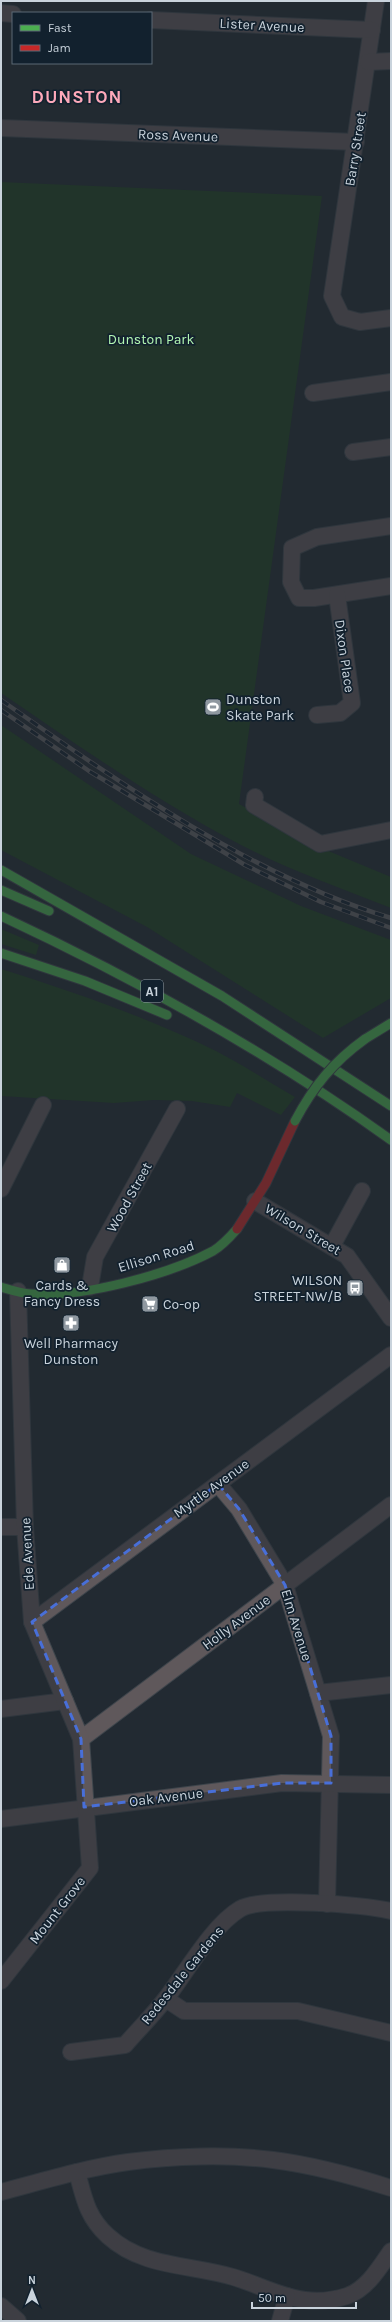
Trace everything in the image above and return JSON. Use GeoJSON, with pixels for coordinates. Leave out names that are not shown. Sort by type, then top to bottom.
{"type":"FeatureCollection","features":[{"type":"Feature","properties":{"kind":"main road"},"geometry":{"type":"LineString","coordinates":[[1,870],[222,996]]}},
{"type":"Feature","properties":{"kind":"main road"},"geometry":{"type":"LineString","coordinates":[[1,890],[61,917]]}},
{"type":"Feature","properties":{"kind":"main road","name":"A1"},"geometry":{"type":"LineString","coordinates":[[1,916],[61,943],[204,1018],[297,1075],[391,1140]]}},
{"type":"Feature","properties":{"kind":"main road","name":"A1"},"geometry":{"type":"LineString","coordinates":[[82,927],[222,996],[391,1106]]}},
{"type":"Feature","properties":{"kind":"main road"},"geometry":{"type":"LineString","coordinates":[[1,953],[56,970],[128,996],[177,1020]]}},
{"type":"Feature","properties":{"kind":"main road","name":"Ellison Road"},"geometry":{"type":"LineString","coordinates":[[1,1287],[18,1292],[53,1294],[131,1280],[197,1260],[226,1241],[244,1220],[308,1097],[326,1070],[365,1039],[391,1023]]}},
{"type":"Feature","properties":{"kind":"main road"},"geometry":{"type":"LineString","coordinates":[[206,1033],[297,1075]]}},
{"type":"Feature","properties":{"kind":"street","name":"Barry Street"},"geometry":{"type":"LineString","coordinates":[[376,1],[332,296],[342,316],[360,322],[391,318]]}},
{"type":"Feature","properties":{"kind":"street"},"geometry":{"type":"LineString","coordinates":[[1,13],[12,14]]}},
{"type":"Feature","properties":{"kind":"street","name":"Lister Avenue"},"geometry":{"type":"LineString","coordinates":[[152,20],[372,30]]}},
{"type":"Feature","properties":{"kind":"street"},"geometry":{"type":"LineString","coordinates":[[368,62],[391,61]]}},
{"type":"Feature","properties":{"kind":"street","name":"Ross Avenue"},"geometry":{"type":"LineString","coordinates":[[1,128],[356,142]]}},
{"type":"Feature","properties":{"kind":"street"},"geometry":{"type":"LineString","coordinates":[[313,393],[391,382]]}},
{"type":"Feature","properties":{"kind":"street"},"geometry":{"type":"LineString","coordinates":[[352,452],[391,447]]}},
{"type":"Feature","properties":{"kind":"street"},"geometry":{"type":"LineString","coordinates":[[391,526],[317,537],[292,548],[291,582],[300,598],[391,586]]}},
{"type":"Feature","properties":{"kind":"street","name":"Dixon Place"},"geometry":{"type":"LineString","coordinates":[[317,716],[340,713],[352,703],[337,594]]}},
{"type":"Feature","properties":{"kind":"street"},"geometry":{"type":"LineString","coordinates":[[255,797],[254,805],[320,844],[391,830]]}},
{"type":"Feature","properties":{"kind":"street"},"geometry":{"type":"LineString","coordinates":[[1,1189],[43,1105]]}},
{"type":"Feature","properties":{"kind":"street","name":"Wood Street"},"geometry":{"type":"LineString","coordinates":[[90,1287],[95,1257],[177,1109]]}},
{"type":"Feature","properties":{"kind":"street"},"geometry":{"type":"LineString","coordinates":[[332,1246],[362,1191]]}},
{"type":"Feature","properties":{"kind":"street","name":"Wilson Street"},"geometry":{"type":"LineString","coordinates":[[255,1201],[347,1256],[391,1318]]}},
{"type":"Feature","properties":{"kind":"street","name":"Ede Avenue"},"geometry":{"type":"LineString","coordinates":[[18,1292],[25,1527],[32,1622],[80,1739],[84,1807]]}},
{"type":"Feature","properties":{"kind":"street","name":"Myrtle Avenue"},"geometry":{"type":"LineString","coordinates":[[32,1622],[391,1355]]}},
{"type":"Feature","properties":{"kind":"street","name":"Elm Avenue"},"geometry":{"type":"LineString","coordinates":[[218,1484],[239,1509],[285,1585],[331,1736],[327,1904]]}},
{"type":"Feature","properties":{"kind":"street","name":"Holly Avenue"},"geometry":{"type":"LineString","coordinates":[[80,1739],[391,1505]]}},
{"type":"Feature","properties":{"kind":"street"},"geometry":{"type":"LineString","coordinates":[[1,1527],[25,1527]]}},
{"type":"Feature","properties":{"kind":"street"},"geometry":{"type":"LineString","coordinates":[[318,1693],[391,1685]]}},
{"type":"Feature","properties":{"kind":"street"},"geometry":{"type":"LineString","coordinates":[[1,1709],[65,1701]]}},
{"type":"Feature","properties":{"kind":"street","name":"Oak Avenue"},"geometry":{"type":"LineString","coordinates":[[1,1819],[84,1807],[282,1783],[391,1785]]}},
{"type":"Feature","properties":{"kind":"street","name":"Mount Grove"},"geometry":{"type":"LineString","coordinates":[[1,1981],[90,1868],[84,1807]]}},
{"type":"Feature","properties":{"kind":"street","name":"Redesdale Gardens"},"geometry":{"type":"LineString","coordinates":[[72,2052],[125,2045],[166,1999],[221,1925],[241,1908],[271,1903],[327,1904],[391,1911]]}},
{"type":"Feature","properties":{"kind":"street"},"geometry":{"type":"LineString","coordinates":[[166,1999],[184,2011],[298,2011],[391,2033]]}},
{"type":"Feature","properties":{"kind":"street"},"geometry":{"type":"LineString","coordinates":[[1,2192],[76,2172],[128,2162],[199,2157],[272,2160],[350,2175],[391,2188]]}},
{"type":"Feature","properties":{"kind":"street"},"geometry":{"type":"LineString","coordinates":[[76,2172],[87,2211],[108,2236],[128,2250],[148,2260],[232,2276],[287,2296],[305,2300],[324,2301],[348,2296],[363,2286],[374,2275],[391,2251]]}},
{"type":"Feature","properties":{"kind":"street"},"geometry":{"type":"LineString","coordinates":[[280,2321],[287,2296]]}},
{"type":"Feature","properties":{"kind":"street"},"geometry":{"type":"LineString","coordinates":[[1,2306],[18,2321]]}},
{"type":"Feature","properties":{"kind":"highlighted area"},"geometry":{"type":"Polygon","coordinates":[[[218,1484],[239,1509],[285,1585],[331,1736],[331,1783],[282,1783],[84,1807],[81,1739],[32,1622],[218,1484]]]}},
{"type":"Feature","properties":{"kind":"green space","name":"Dunston Park"},"geometry":{"type":"Polygon","coordinates":[[[1,182],[322,196],[239,804],[326,850],[391,877],[391,908],[278,863],[210,828],[149,792],[1,693],[1,182]]]}},
{"type":"Feature","properties":{"kind":"green space"},"geometry":{"type":"Polygon","coordinates":[[[1,725],[191,854],[301,906],[391,940],[391,998],[323,1038],[147,927],[1,850],[1,725]]]}},
{"type":"Feature","properties":{"kind":"green space"},"geometry":{"type":"Polygon","coordinates":[[[1,929],[39,945],[36,955],[1,944],[1,929]]]}},
{"type":"Feature","properties":{"kind":"green space"},"geometry":{"type":"Polygon","coordinates":[[[1,969],[83,996],[164,1027],[216,1051],[295,1097],[281,1115],[237,1093],[230,1107],[192,1101],[154,1100],[114,1103],[1,1096],[1,969]]]}},
{"type":"Feature","properties":{"kind":"railway"},"geometry":{"type":"LineString","coordinates":[[1,700],[92,763],[140,794],[238,853],[289,878],[340,900],[391,918]]}},
{"type":"Feature","properties":{"kind":"railway"},"geometry":{"type":"LineString","coordinates":[[1,710],[89,771],[245,865],[321,902],[391,928]]}},
{"type":"Feature","properties":{"kind":"traffic: fast"},"geometry":{"type":"LineString","coordinates":[[1,870],[222,996],[391,1106]]}},
{"type":"Feature","properties":{"kind":"traffic: fast"},"geometry":{"type":"LineString","coordinates":[[1,890],[49,911]]}},
{"type":"Feature","properties":{"kind":"traffic: fast"},"geometry":{"type":"LineString","coordinates":[[1,916],[52,940],[152,992],[250,1047],[345,1108],[391,1140]]}},
{"type":"Feature","properties":{"kind":"traffic: fast"},"geometry":{"type":"LineString","coordinates":[[1,953],[85,981],[167,1015]]}},
{"type":"Feature","properties":{"kind":"traffic: fast"},"geometry":{"type":"LineString","coordinates":[[365,1039],[391,1023]]}},
{"type":"Feature","properties":{"kind":"traffic: fast"},"geometry":{"type":"LineString","coordinates":[[295,1121],[309,1097],[325,1076],[343,1057],[365,1039]]}},
{"type":"Feature","properties":{"kind":"traffic: fast"},"geometry":{"type":"LineString","coordinates":[[1,1287],[27,1294],[51,1294],[74,1292],[124,1283],[173,1268],[213,1251],[223,1244],[237,1229]]}},
{"type":"Feature","properties":{"kind":"traffic: jam"},"geometry":{"type":"LineString","coordinates":[[237,1229],[266,1183],[295,1121]]}},
{"type":"Feature","properties":{"kind":"place","name":"Dunston Skate Park"},"geometry":{"type":"Point","coordinates":[213,707]}},
{"type":"Feature","properties":{"kind":"place","name":"Cards & Fancy Dress"},"geometry":{"type":"Point","coordinates":[62,1265]}},
{"type":"Feature","properties":{"kind":"place","name":"WILSON STREET-NW/B"},"geometry":{"type":"Point","coordinates":[355,1288]}},
{"type":"Feature","properties":{"kind":"place","name":"Co-op"},"geometry":{"type":"Point","coordinates":[150,1304]}},
{"type":"Feature","properties":{"kind":"place","name":"Well Pharmacy Dunston"},"geometry":{"type":"Point","coordinates":[71,1323]}},
{"type":"Feature","properties":{"kind":"district","name":"DUNSTON"},"geometry":{"type":"Point","coordinates":[77,97]}}]}
